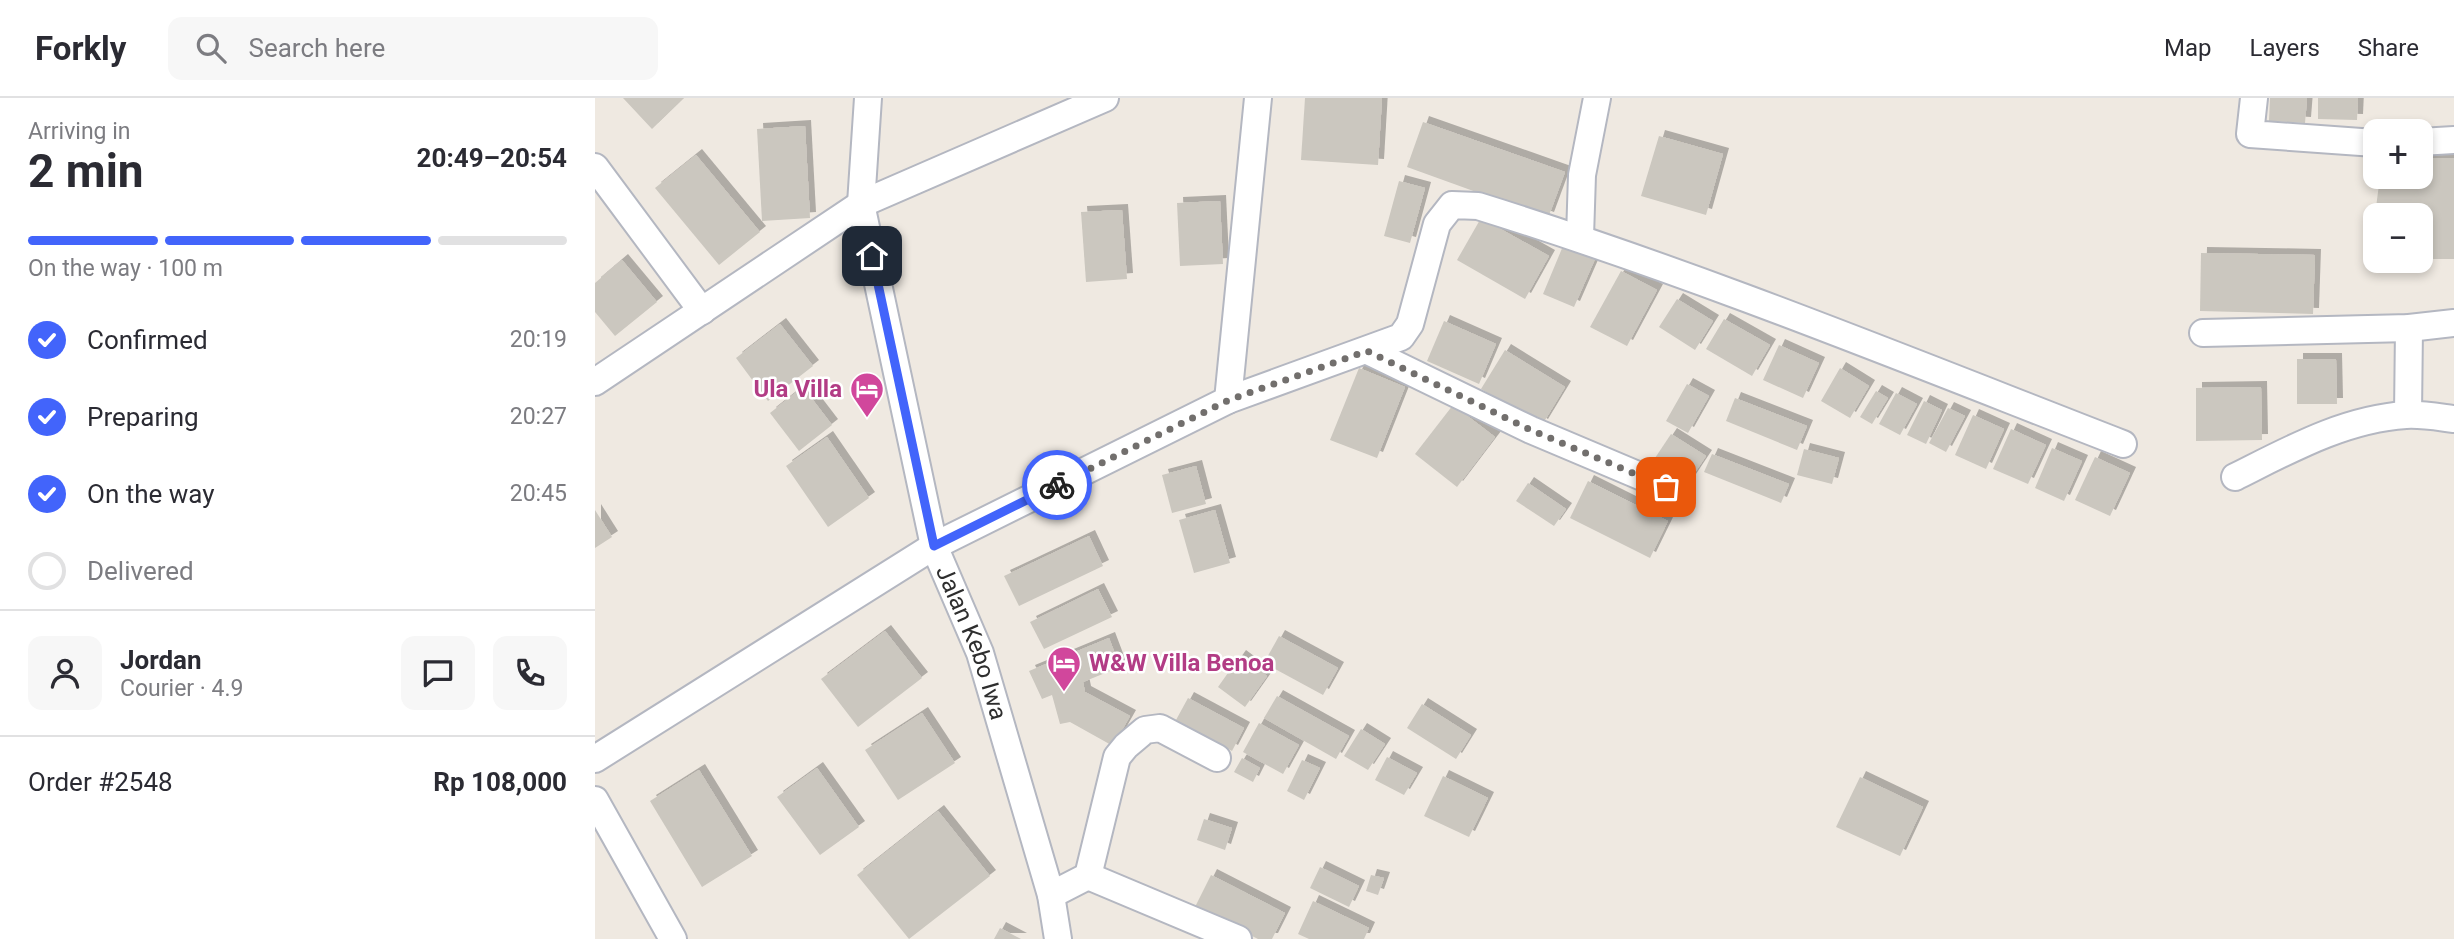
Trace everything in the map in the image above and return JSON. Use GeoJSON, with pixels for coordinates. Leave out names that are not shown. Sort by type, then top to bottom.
{"type":"FeatureCollection","features":[{"type":"Feature","properties":{"kind":"street","name":"Jalan Kebo Iwa"},"geometry":{"type":"LineString","coordinates":[[869,98],[861,204],[934,546],[980,653],[1051,895],[1058,939]]}},
{"type":"Feature","properties":{"kind":"street"},"geometry":{"type":"LineString","coordinates":[[595,382],[861,204],[1105,98]]}},
{"type":"Feature","properties":{"kind":"street"},"geometry":{"type":"LineString","coordinates":[[1229,400],[1258,98]]}},
{"type":"Feature","properties":{"kind":"street"},"geometry":{"type":"LineString","coordinates":[[1580,237],[1581,175],[1598,98]]}},
{"type":"Feature","properties":{"kind":"street"},"geometry":{"type":"LineString","coordinates":[[2254,98],[2250,134],[2363,142]]}},
{"type":"Feature","properties":{"kind":"street"},"geometry":{"type":"LineString","coordinates":[[2433,141],[2454,140]]}},
{"type":"Feature","properties":{"kind":"street"},"geometry":{"type":"LineString","coordinates":[[595,166],[702,311]]}},
{"type":"Feature","properties":{"kind":"street"},"geometry":{"type":"LineString","coordinates":[[595,759],[934,546],[1229,400],[1401,337],[1410,324],[1437,224],[1452,205],[1478,206],[1580,237],[1685,274],[2123,444]]}},
{"type":"Feature","properties":{"kind":"street"},"geometry":{"type":"LineString","coordinates":[[2203,333],[2409,328],[2454,323]]}},
{"type":"Feature","properties":{"kind":"street"},"geometry":{"type":"LineString","coordinates":[[2408,414],[2409,328]]}},
{"type":"Feature","properties":{"kind":"street"},"geometry":{"type":"LineString","coordinates":[[1367,351],[1531,430],[1666,487]]}},
{"type":"Feature","properties":{"kind":"street"},"geometry":{"type":"LineString","coordinates":[[2235,477],[2313,438],[2371,420],[2408,414],[2454,419]]}},
{"type":"Feature","properties":{"kind":"street"},"geometry":{"type":"LineString","coordinates":[[1051,895],[1088,876],[1117,757],[1145,730],[1160,728],[1217,758]]}},
{"type":"Feature","properties":{"kind":"street"},"geometry":{"type":"LineString","coordinates":[[595,800],[673,939]]}},
{"type":"Feature","properties":{"kind":"street"},"geometry":{"type":"LineString","coordinates":[[1088,876],[1238,939]]}},
{"type":"Feature","properties":{"kind":"building"},"geometry":{"type":"Polygon","coordinates":[[[623,98],[684,98],[652,129],[623,98]]]}},
{"type":"Feature","properties":{"kind":"building"},"geometry":{"type":"Polygon","coordinates":[[[1305,98],[1382,98],[1378,165],[1301,160],[1305,98]]]}},
{"type":"Feature","properties":{"kind":"building"},"geometry":{"type":"Polygon","coordinates":[[[2270,98],[2307,98],[2305,123],[2269,121],[2270,98]]]}},
{"type":"Feature","properties":{"kind":"building"},"geometry":{"type":"Polygon","coordinates":[[[2318,98],[2358,98],[2357,120],[2318,119],[2318,98]]]}},
{"type":"Feature","properties":{"kind":"building"},"geometry":{"type":"Polygon","coordinates":[[[1423,122],[1565,172],[1548,218],[1407,167],[1423,122]]]}},
{"type":"Feature","properties":{"kind":"building"},"geometry":{"type":"Polygon","coordinates":[[[805,126],[810,218],[762,221],[757,129],[805,126]]]}},
{"type":"Feature","properties":{"kind":"building"},"geometry":{"type":"Polygon","coordinates":[[[1659,136],[1723,154],[1706,215],[1641,196],[1659,136]]]}},
{"type":"Feature","properties":{"kind":"building"},"geometry":{"type":"Polygon","coordinates":[[[696,155],[760,232],[719,265],[655,188],[696,155]]]}},
{"type":"Feature","properties":{"kind":"building"},"geometry":{"type":"Polygon","coordinates":[[[2433,158],[2454,158],[2454,259],[2433,259],[2433,203],[2377,203],[2378,189],[2433,189],[2433,158]]]}},
{"type":"Feature","properties":{"kind":"building"},"geometry":{"type":"Polygon","coordinates":[[[1399,181],[1425,188],[1410,243],[1384,236],[1399,181]]]}},
{"type":"Feature","properties":{"kind":"building"},"geometry":{"type":"Polygon","coordinates":[[[1220,201],[1223,264],[1180,266],[1177,203],[1220,201]]]}},
{"type":"Feature","properties":{"kind":"building"},"geometry":{"type":"Polygon","coordinates":[[[1122,210],[1127,279],[1086,282],[1081,212],[1122,210]]]}},
{"type":"Feature","properties":{"kind":"building"},"geometry":{"type":"Polygon","coordinates":[[[1481,218],[1549,256],[1525,299],[1457,260],[1481,218]]]}},
{"type":"Feature","properties":{"kind":"building"},"geometry":{"type":"Polygon","coordinates":[[[1563,246],[1595,259],[1574,307],[1543,294],[1563,246]]]}},
{"type":"Feature","properties":{"kind":"building"},"geometry":{"type":"Polygon","coordinates":[[[2201,253],[2315,255],[2313,314],[2200,311],[2201,253]]]}},
{"type":"Feature","properties":{"kind":"building"},"geometry":{"type":"Polygon","coordinates":[[[622,260],[657,302],[615,336],[595,312],[595,283],[622,260]]]}},
{"type":"Feature","properties":{"kind":"building"},"geometry":{"type":"Polygon","coordinates":[[[1621,271],[1657,290],[1627,346],[1590,327],[1621,271]]]}},
{"type":"Feature","properties":{"kind":"building"},"geometry":{"type":"Polygon","coordinates":[[[1677,299],[1713,321],[1695,350],[1659,327],[1677,299]]]}},
{"type":"Feature","properties":{"kind":"building"},"geometry":{"type":"Polygon","coordinates":[[[1724,319],[1770,345],[1752,376],[1706,349],[1724,319]]]}},
{"type":"Feature","properties":{"kind":"building"},"geometry":{"type":"Polygon","coordinates":[[[1444,321],[1496,344],[1479,384],[1427,361],[1444,321]]]}},
{"type":"Feature","properties":{"kind":"building"},"geometry":{"type":"Polygon","coordinates":[[[780,324],[813,366],[768,401],[736,358],[780,324]]]}},
{"type":"Feature","properties":{"kind":"building"},"geometry":{"type":"Polygon","coordinates":[[[1779,345],[1819,363],[1803,398],[1763,380],[1779,345]]]}},
{"type":"Feature","properties":{"kind":"building"},"geometry":{"type":"Polygon","coordinates":[[[1505,350],[1565,387],[1542,425],[1481,389],[1505,350]]]}},
{"type":"Feature","properties":{"kind":"building"},"geometry":{"type":"Polygon","coordinates":[[[2297,359],[2336,359],[2337,404],[2297,404],[2297,359]]]}},
{"type":"Feature","properties":{"kind":"building"},"geometry":{"type":"Polygon","coordinates":[[[1359,368],[1405,387],[1377,458],[1330,440],[1359,368]]]}},
{"type":"Feature","properties":{"kind":"building"},"geometry":{"type":"Polygon","coordinates":[[[1840,368],[1869,386],[1850,418],[1821,401],[1840,368]]]}},
{"type":"Feature","properties":{"kind":"building"},"geometry":{"type":"Polygon","coordinates":[[[1687,384],[1709,396],[1688,433],[1666,421],[1687,384]]]}},
{"type":"Feature","properties":{"kind":"building"},"geometry":{"type":"Polygon","coordinates":[[[803,387],[832,425],[799,451],[770,413],[803,387]]]}},
{"type":"Feature","properties":{"kind":"building"},"geometry":{"type":"Polygon","coordinates":[[[2261,387],[2262,440],[2196,441],[2196,388],[2261,387]]]}},
{"type":"Feature","properties":{"kind":"building"},"geometry":{"type":"Polygon","coordinates":[[[1876,391],[1888,398],[1872,424],[1860,417],[1876,391]]]}},
{"type":"Feature","properties":{"kind":"building"},"geometry":{"type":"Polygon","coordinates":[[[1896,393],[1917,404],[1900,435],[1879,424],[1896,393]]]}},
{"type":"Feature","properties":{"kind":"building"},"geometry":{"type":"Polygon","coordinates":[[[1735,398],[1807,426],[1797,450],[1726,421],[1735,398]]]}},
{"type":"Feature","properties":{"kind":"building"},"geometry":{"type":"Polygon","coordinates":[[[1924,401],[1942,410],[1926,444],[1907,435],[1924,401]]]}},
{"type":"Feature","properties":{"kind":"building"},"geometry":{"type":"Polygon","coordinates":[[[1453,405],[1495,437],[1457,487],[1415,454],[1453,405]]]}},
{"type":"Feature","properties":{"kind":"building"},"geometry":{"type":"Polygon","coordinates":[[[1948,408],[1965,416],[1946,452],[1929,443],[1948,408]]]}},
{"type":"Feature","properties":{"kind":"building"},"geometry":{"type":"Polygon","coordinates":[[[1973,415],[2004,429],[1986,469],[1955,455],[1973,415]]]}},
{"type":"Feature","properties":{"kind":"building"},"geometry":{"type":"Polygon","coordinates":[[[2011,429],[2046,445],[2028,484],[1993,469],[2011,429]]]}},
{"type":"Feature","properties":{"kind":"building"},"geometry":{"type":"Polygon","coordinates":[[[1671,434],[1706,456],[1690,480],[1655,458],[1671,434]]]}},
{"type":"Feature","properties":{"kind":"building"},"geometry":{"type":"Polygon","coordinates":[[[827,437],[869,498],[828,527],[786,466],[827,437]]]}},
{"type":"Feature","properties":{"kind":"building"},"geometry":{"type":"Polygon","coordinates":[[[2052,448],[2082,461],[2064,501],[2035,488],[2052,448]]]}},
{"type":"Feature","properties":{"kind":"building"},"geometry":{"type":"Polygon","coordinates":[[[1804,449],[1839,458],[1832,484],[1797,475],[1804,449]]]}},
{"type":"Feature","properties":{"kind":"building"},"geometry":{"type":"Polygon","coordinates":[[[1712,454],[1789,484],[1781,503],[1704,472],[1712,454]]]}},
{"type":"Feature","properties":{"kind":"building"},"geometry":{"type":"Polygon","coordinates":[[[2095,457],[2130,473],[2110,516],[2075,500],[2095,457]]]}},
{"type":"Feature","properties":{"kind":"building"},"geometry":{"type":"Polygon","coordinates":[[[1196,466],[1206,504],[1172,513],[1162,475],[1196,466]]]}},
{"type":"Feature","properties":{"kind":"building"},"geometry":{"type":"Polygon","coordinates":[[[1588,481],[1668,521],[1650,558],[1570,518],[1588,481]]]}},
{"type":"Feature","properties":{"kind":"building"},"geometry":{"type":"Polygon","coordinates":[[[1528,483],[1566,509],[1554,526],[1516,501],[1528,483]]]}},
{"type":"Feature","properties":{"kind":"building"},"geometry":{"type":"Polygon","coordinates":[[[595,510],[612,537],[595,548],[595,510]]]}},
{"type":"Feature","properties":{"kind":"building"},"geometry":{"type":"Polygon","coordinates":[[[1215,510],[1230,563],[1194,573],[1179,520],[1215,510]]]}},
{"type":"Feature","properties":{"kind":"building"},"geometry":{"type":"Polygon","coordinates":[[[1089,536],[1103,566],[1019,606],[1004,576],[1089,536]]]}},
{"type":"Feature","properties":{"kind":"building"},"geometry":{"type":"Polygon","coordinates":[[[1098,589],[1112,617],[1044,649],[1030,622],[1098,589]]]}},
{"type":"Feature","properties":{"kind":"building"},"geometry":{"type":"Polygon","coordinates":[[[885,631],[922,678],[858,727],[821,679],[885,631]]]}},
{"type":"Feature","properties":{"kind":"building"},"geometry":{"type":"Polygon","coordinates":[[[1279,636],[1338,668],[1323,695],[1264,663],[1279,636]]]}},
{"type":"Feature","properties":{"kind":"building","name":"W&W Villa Benoa"},"geometry":{"type":"Polygon","coordinates":[[[1109,638],[1120,667],[1083,682],[1085,692],[1130,716],[1113,746],[1070,722],[1060,724],[1052,695],[1042,699],[1029,671],[1109,638]]]}},
{"type":"Feature","properties":{"kind":"building"},"geometry":{"type":"Polygon","coordinates":[[[1240,656],[1267,676],[1245,707],[1218,687],[1240,656]]]}},
{"type":"Feature","properties":{"kind":"building"},"geometry":{"type":"Polygon","coordinates":[[[1277,696],[1349,736],[1336,759],[1264,718],[1277,696]]]}},
{"type":"Feature","properties":{"kind":"building"},"geometry":{"type":"Polygon","coordinates":[[[1188,698],[1244,728],[1232,751],[1176,720],[1188,698]]]}},
{"type":"Feature","properties":{"kind":"building"},"geometry":{"type":"Polygon","coordinates":[[[1422,704],[1471,735],[1456,759],[1407,728],[1422,704]]]}},
{"type":"Feature","properties":{"kind":"building"},"geometry":{"type":"Polygon","coordinates":[[[922,713],[955,763],[898,800],[865,750],[922,713]]]}},
{"type":"Feature","properties":{"kind":"building"},"geometry":{"type":"Polygon","coordinates":[[[1259,723],[1299,745],[1283,774],[1243,752],[1259,723]]]}},
{"type":"Feature","properties":{"kind":"building"},"geometry":{"type":"Polygon","coordinates":[[[1361,729],[1385,744],[1368,770],[1344,756],[1361,729]]]}},
{"type":"Feature","properties":{"kind":"building"},"geometry":{"type":"Polygon","coordinates":[[[1387,757],[1417,773],[1404,795],[1375,780],[1387,757]]]}},
{"type":"Feature","properties":{"kind":"building"},"geometry":{"type":"Polygon","coordinates":[[[1242,758],[1260,768],[1253,782],[1234,772],[1242,758]]]}},
{"type":"Feature","properties":{"kind":"building"},"geometry":{"type":"Polygon","coordinates":[[[1302,760],[1320,768],[1304,800],[1287,791],[1302,760]]]}},
{"type":"Feature","properties":{"kind":"building"},"geometry":{"type":"Polygon","coordinates":[[[817,768],[859,827],[820,855],[777,797],[817,768]]]}},
{"type":"Feature","properties":{"kind":"building"},"geometry":{"type":"Polygon","coordinates":[[[699,770],[752,856],[702,887],[650,801],[699,770]]]}},
{"type":"Feature","properties":{"kind":"building"},"geometry":{"type":"Polygon","coordinates":[[[1443,776],[1488,798],[1469,837],[1424,816],[1443,776]]]}},
{"type":"Feature","properties":{"kind":"building"},"geometry":{"type":"Polygon","coordinates":[[[1860,777],[1923,807],[1900,856],[1836,827],[1860,777]]]}},
{"type":"Feature","properties":{"kind":"building"},"geometry":{"type":"Polygon","coordinates":[[[938,811],[990,876],[909,939],[857,875],[938,811]]]}},
{"type":"Feature","properties":{"kind":"building"},"geometry":{"type":"Polygon","coordinates":[[[1204,819],[1232,828],[1225,850],[1197,840],[1204,819]]]}},
{"type":"Feature","properties":{"kind":"building"},"geometry":{"type":"Polygon","coordinates":[[[1320,867],[1359,886],[1349,907],[1310,888],[1320,867]]]}},
{"type":"Feature","properties":{"kind":"building"},"geometry":{"type":"Polygon","coordinates":[[[1211,875],[1285,913],[1272,939],[1258,939],[1195,907],[1211,875]]]}},
{"type":"Feature","properties":{"kind":"building"},"geometry":{"type":"Polygon","coordinates":[[[1371,875],[1384,878],[1378,895],[1366,891],[1371,875]]]}},
{"type":"Feature","properties":{"kind":"building"},"geometry":{"type":"Polygon","coordinates":[[[1313,901],[1369,928],[1364,939],[1309,939],[1298,934],[1313,901]]]}},
{"type":"Feature","properties":{"kind":"building"},"geometry":{"type":"Polygon","coordinates":[[[1000,928],[1021,939],[994,939],[1000,928]]]}},
{"type":"Feature","properties":{"kind":"way so far"},"geometry":{"type":"LineString","coordinates":[[1057,485],[1229,400],[1367,351],[1531,430],[1666,487]]}},
{"type":"Feature","properties":{"kind":"place","name":"Ula Villa"},"geometry":{"type":"Point","coordinates":[867,419]}},
{"type":"Feature","properties":{"kind":"place","name":"W&W Villa Benoa"},"geometry":{"type":"Point","coordinates":[1064,693]}},
{"type":"Feature","properties":{"kind":"route"},"geometry":{"type":"LineString","coordinates":[[872,256],[934,546],[1057,485]]}}]}
